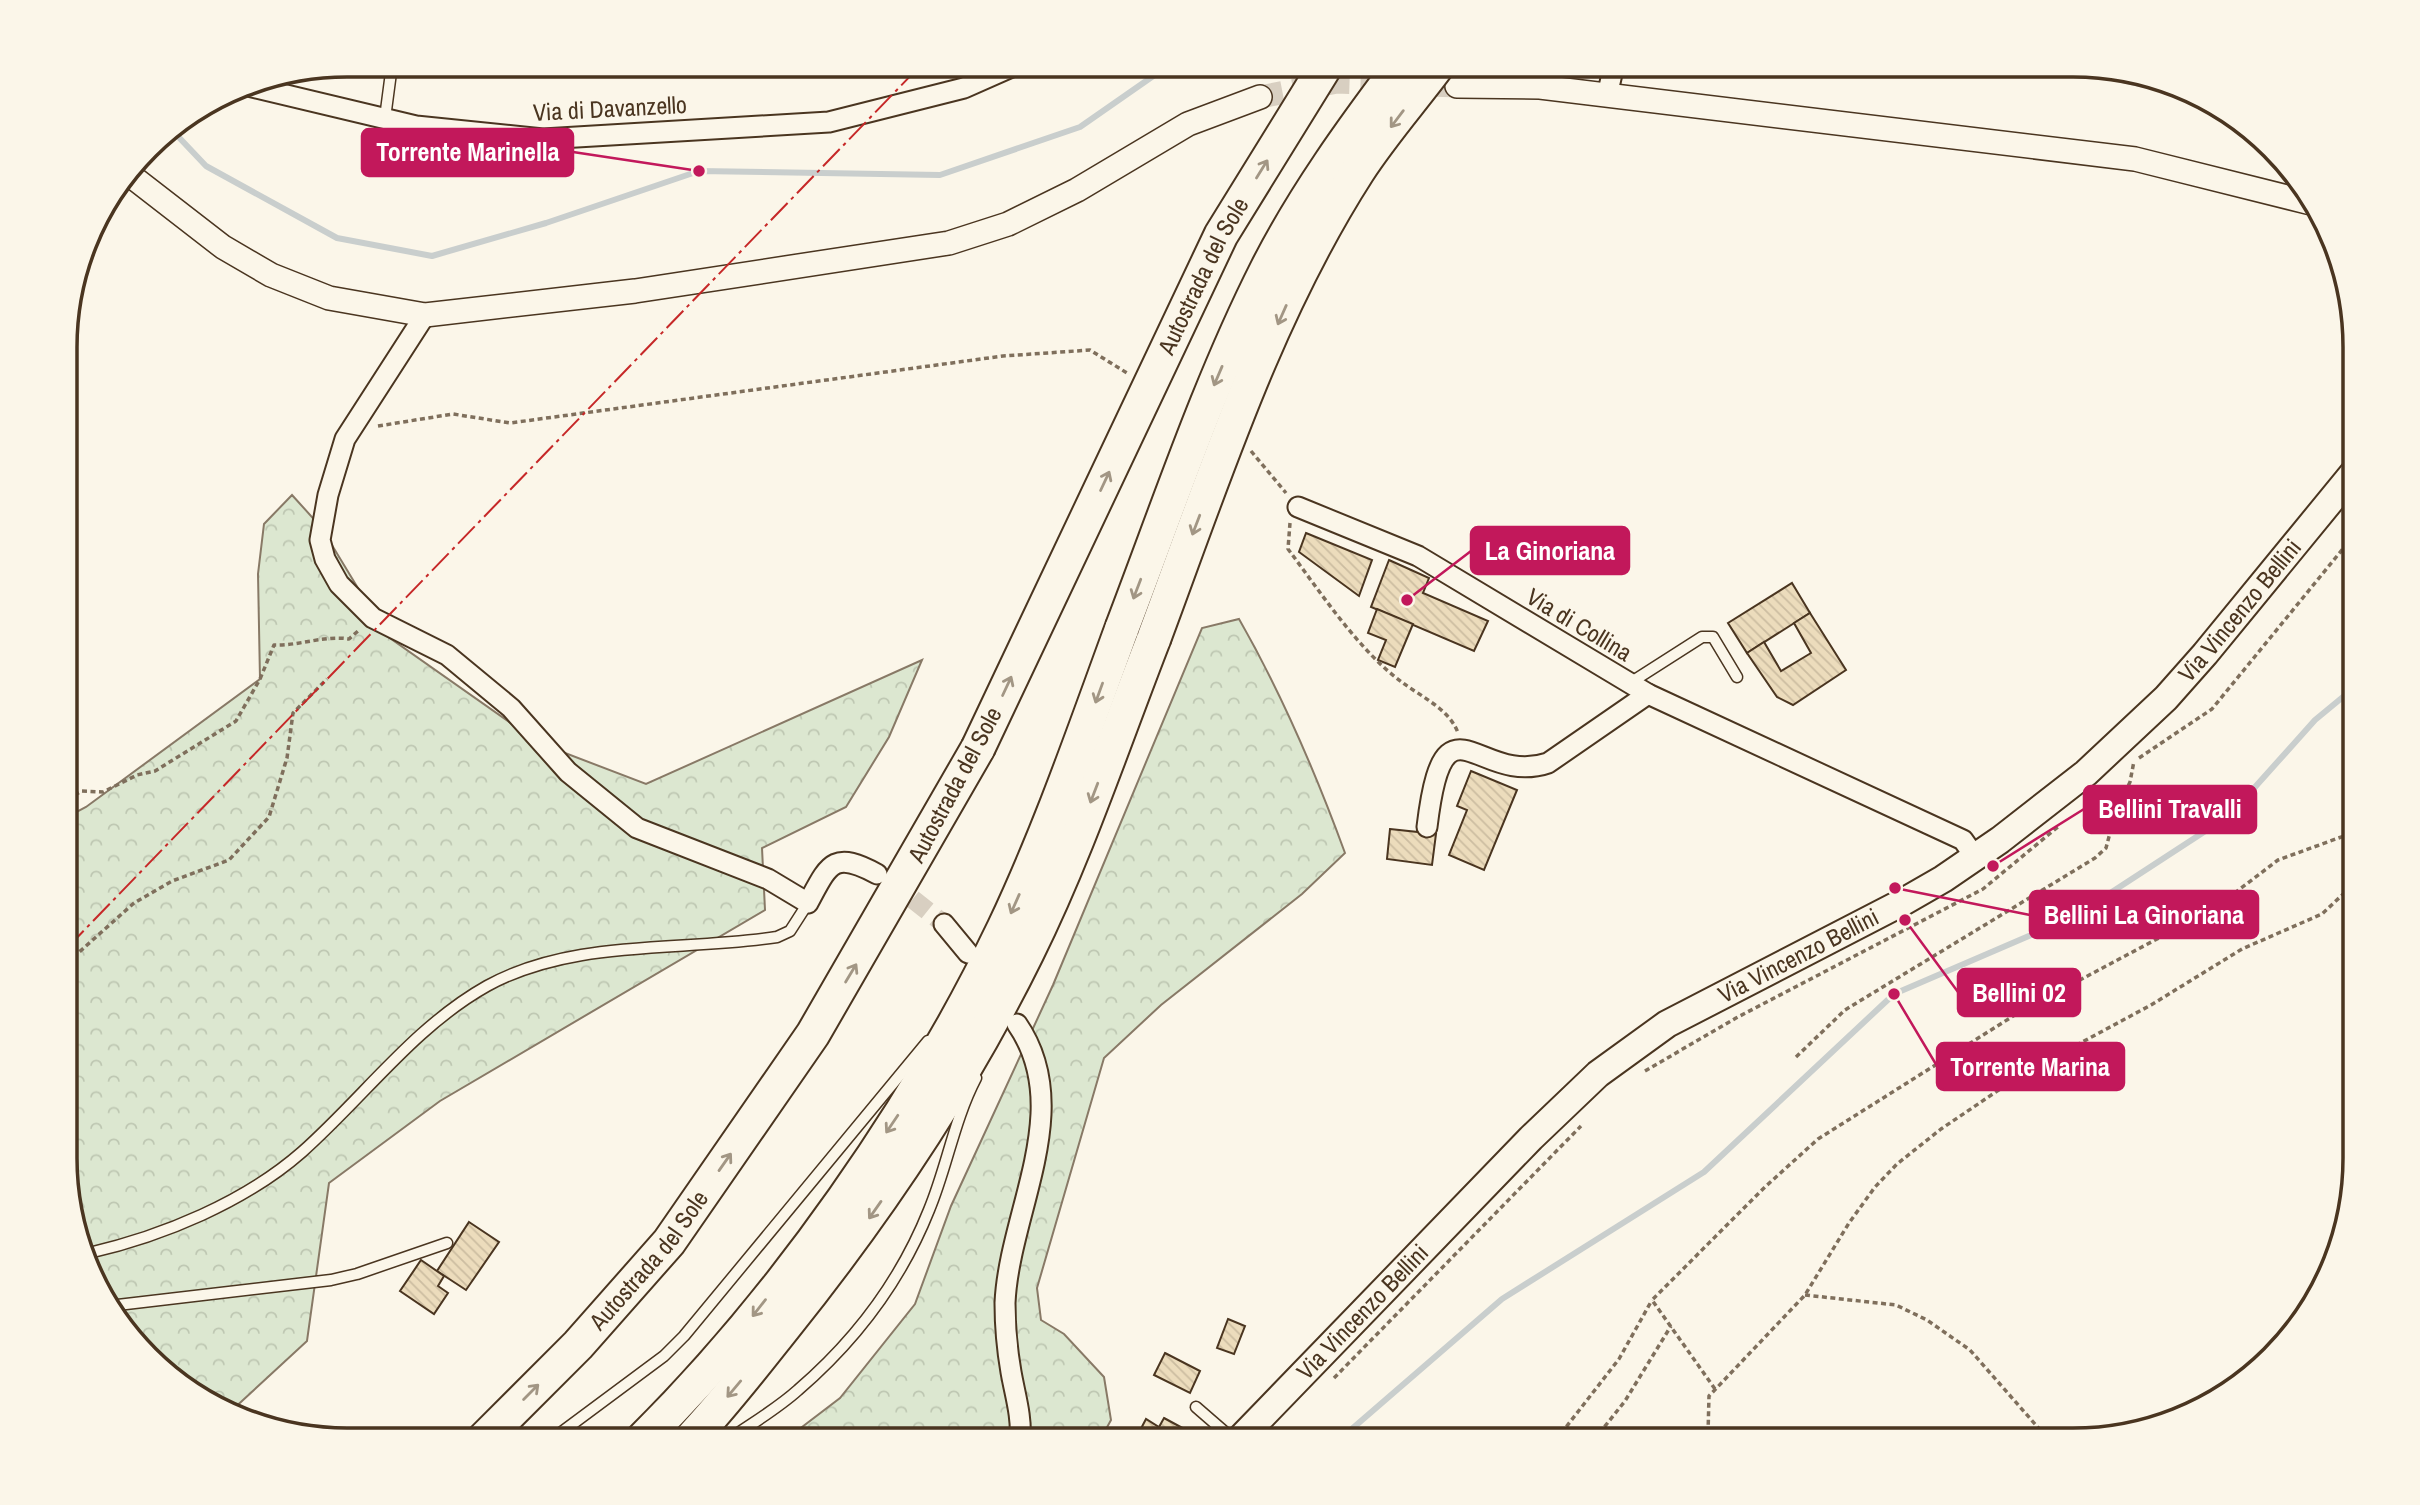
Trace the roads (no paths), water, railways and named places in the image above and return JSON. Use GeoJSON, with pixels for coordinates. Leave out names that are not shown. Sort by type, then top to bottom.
{"type":"FeatureCollection","features":[{"type":"Feature","properties":{"kind":"highway","name":"Autostrada del Sole"},"geometry":{"type":"LineString","coordinates":[[495,1428],[578,1345],[676,1231],[814,1034],[978,748],[1221,235],[1319,77]]}},
{"type":"Feature","properties":{"kind":"highway"},"geometry":{"type":"LineString","coordinates":[[653,1428],[741,1332],[823,1227],[927,1071],[973,967],[1053,816],[1217,378],[1268,267],[1332,156],[1392,77]]}},
{"type":"Feature","properties":{"kind":"highway"},"geometry":{"type":"LineString","coordinates":[[700,1428],[851,1244],[889,1189],[998,1009],[1028,951],[1079,832],[1246,394],[1297,281],[1359,171],[1447,77]]}},
{"type":"Feature","properties":{"kind":"main road","name":"Via Vincenzo Bellini"},"geometry":{"type":"LineString","coordinates":[[1248,1428],[1531,1138],[1598,1074],[1667,1024],[1903,902],[1975,858],[2050,803],[2166,698],[2343,486]]}},
{"type":"Feature","properties":{"kind":"street","name":"Via di Davanzello"},"geometry":{"type":"LineString","coordinates":[[264,90],[385,118],[470,133],[542,139],[829,122],[964,88],[989,77]]}},
{"type":"Feature","properties":{"kind":"street"},"geometry":{"type":"LineString","coordinates":[[1456,77],[2134,159],[2299,200]]}},
{"type":"Feature","properties":{"kind":"street"},"geometry":{"type":"LineString","coordinates":[[1606,96],[1611,77]]}},
{"type":"Feature","properties":{"kind":"street"},"geometry":{"type":"LineString","coordinates":[[136,179],[223,247],[271,275],[329,298],[425,315],[635,291],[949,243],[1008,224],[1077,190],[1188,124],[1260,97]]}},
{"type":"Feature","properties":{"kind":"street"},"geometry":{"type":"LineString","coordinates":[[425,315],[345,439],[328,495],[320,540],[325,559],[339,584],[373,618],[447,655],[511,708],[568,772],[637,828],[768,879],[808,903],[827,868],[837,861],[850,861],[877,874]]}},
{"type":"Feature","properties":{"kind":"street","name":"Via di Collina"},"geometry":{"type":"LineString","coordinates":[[1297,507],[1418,556],[1648,694],[1963,840],[1975,858]]}},
{"type":"Feature","properties":{"kind":"street","name":"Via di Collina"},"geometry":{"type":"LineString","coordinates":[[1427,827],[1432,786],[1441,761],[1451,750],[1464,748],[1511,766],[1531,769],[1548,763],[1648,694]]}},
{"type":"Feature","properties":{"kind":"street"},"geometry":{"type":"LineString","coordinates":[[944,924],[973,967]]}},
{"type":"Feature","properties":{"kind":"street"},"geometry":{"type":"LineString","coordinates":[[1010,1023],[1032,1051],[1041,1098],[1035,1160],[1005,1302],[1006,1341],[1018,1400],[1019,1428]]}},
{"type":"Feature","properties":{"kind":"lane"},"geometry":{"type":"LineString","coordinates":[[385,118],[390,77]]}},
{"type":"Feature","properties":{"kind":"lane"},"geometry":{"type":"LineString","coordinates":[[1630,683],[1702,637],[1713,637],[1737,677]]}},
{"type":"Feature","properties":{"kind":"lane"},"geometry":{"type":"LineString","coordinates":[[1065,898],[1079,832]]}},
{"type":"Feature","properties":{"kind":"lane"},"geometry":{"type":"LineString","coordinates":[[94,1252],[142,1241],[261,1185],[303,1151],[448,1010],[489,985],[561,959],[604,951],[661,949],[778,937],[790,931],[808,903]]}},
{"type":"Feature","properties":{"kind":"lane"},"geometry":{"type":"LineString","coordinates":[[567,1428],[664,1356],[684,1336],[973,967]]}},
{"type":"Feature","properties":{"kind":"lane"},"geometry":{"type":"LineString","coordinates":[[745,1428],[796,1392],[828,1363],[896,1280],[930,1209],[956,1128],[980,1072]]}},
{"type":"Feature","properties":{"kind":"lane"},"geometry":{"type":"LineString","coordinates":[[121,1305],[331,1280],[357,1274],[447,1243]]}},
{"type":"Feature","properties":{"kind":"lane"},"geometry":{"type":"LineString","coordinates":[[1196,1407],[1221,1428]]}},
{"type":"Feature","properties":{"kind":"waterway"},"geometry":{"type":"LineString","coordinates":[[178,137],[206,166],[337,238],[432,256],[546,223],[699,171],[940,175],[1080,127],[1152,77]]}},
{"type":"Feature","properties":{"kind":"waterway"},"geometry":{"type":"LineString","coordinates":[[1353,1428],[1502,1299],[1704,1172],[1894,994],[2075,916],[2230,815],[2315,720],[2343,697]]}},
{"type":"Feature","properties":{"kind":"tunnel"},"geometry":{"type":"LineString","coordinates":[[1260,97],[1337,82],[1457,86]]}},
{"type":"Feature","properties":{"kind":"tunnel"},"geometry":{"type":"LineString","coordinates":[[890,881],[944,924]]}},
{"type":"Feature","properties":{"kind":"place","name":"Torrente Marinella"},"geometry":{"type":"Point","coordinates":[699,171]}},
{"type":"Feature","properties":{"kind":"place","name":"La Ginoriana"},"geometry":{"type":"Point","coordinates":[1407,600]}},
{"type":"Feature","properties":{"kind":"place","name":"Bellini Travalli"},"geometry":{"type":"Point","coordinates":[1993,866]}},
{"type":"Feature","properties":{"kind":"place","name":"Bellini La Ginoriana"},"geometry":{"type":"Point","coordinates":[1895,888]}},
{"type":"Feature","properties":{"kind":"place","name":"Bellini 02"},"geometry":{"type":"Point","coordinates":[1905,920]}},
{"type":"Feature","properties":{"kind":"place","name":"Torrente Marina"},"geometry":{"type":"Point","coordinates":[1894,994]}}]}
